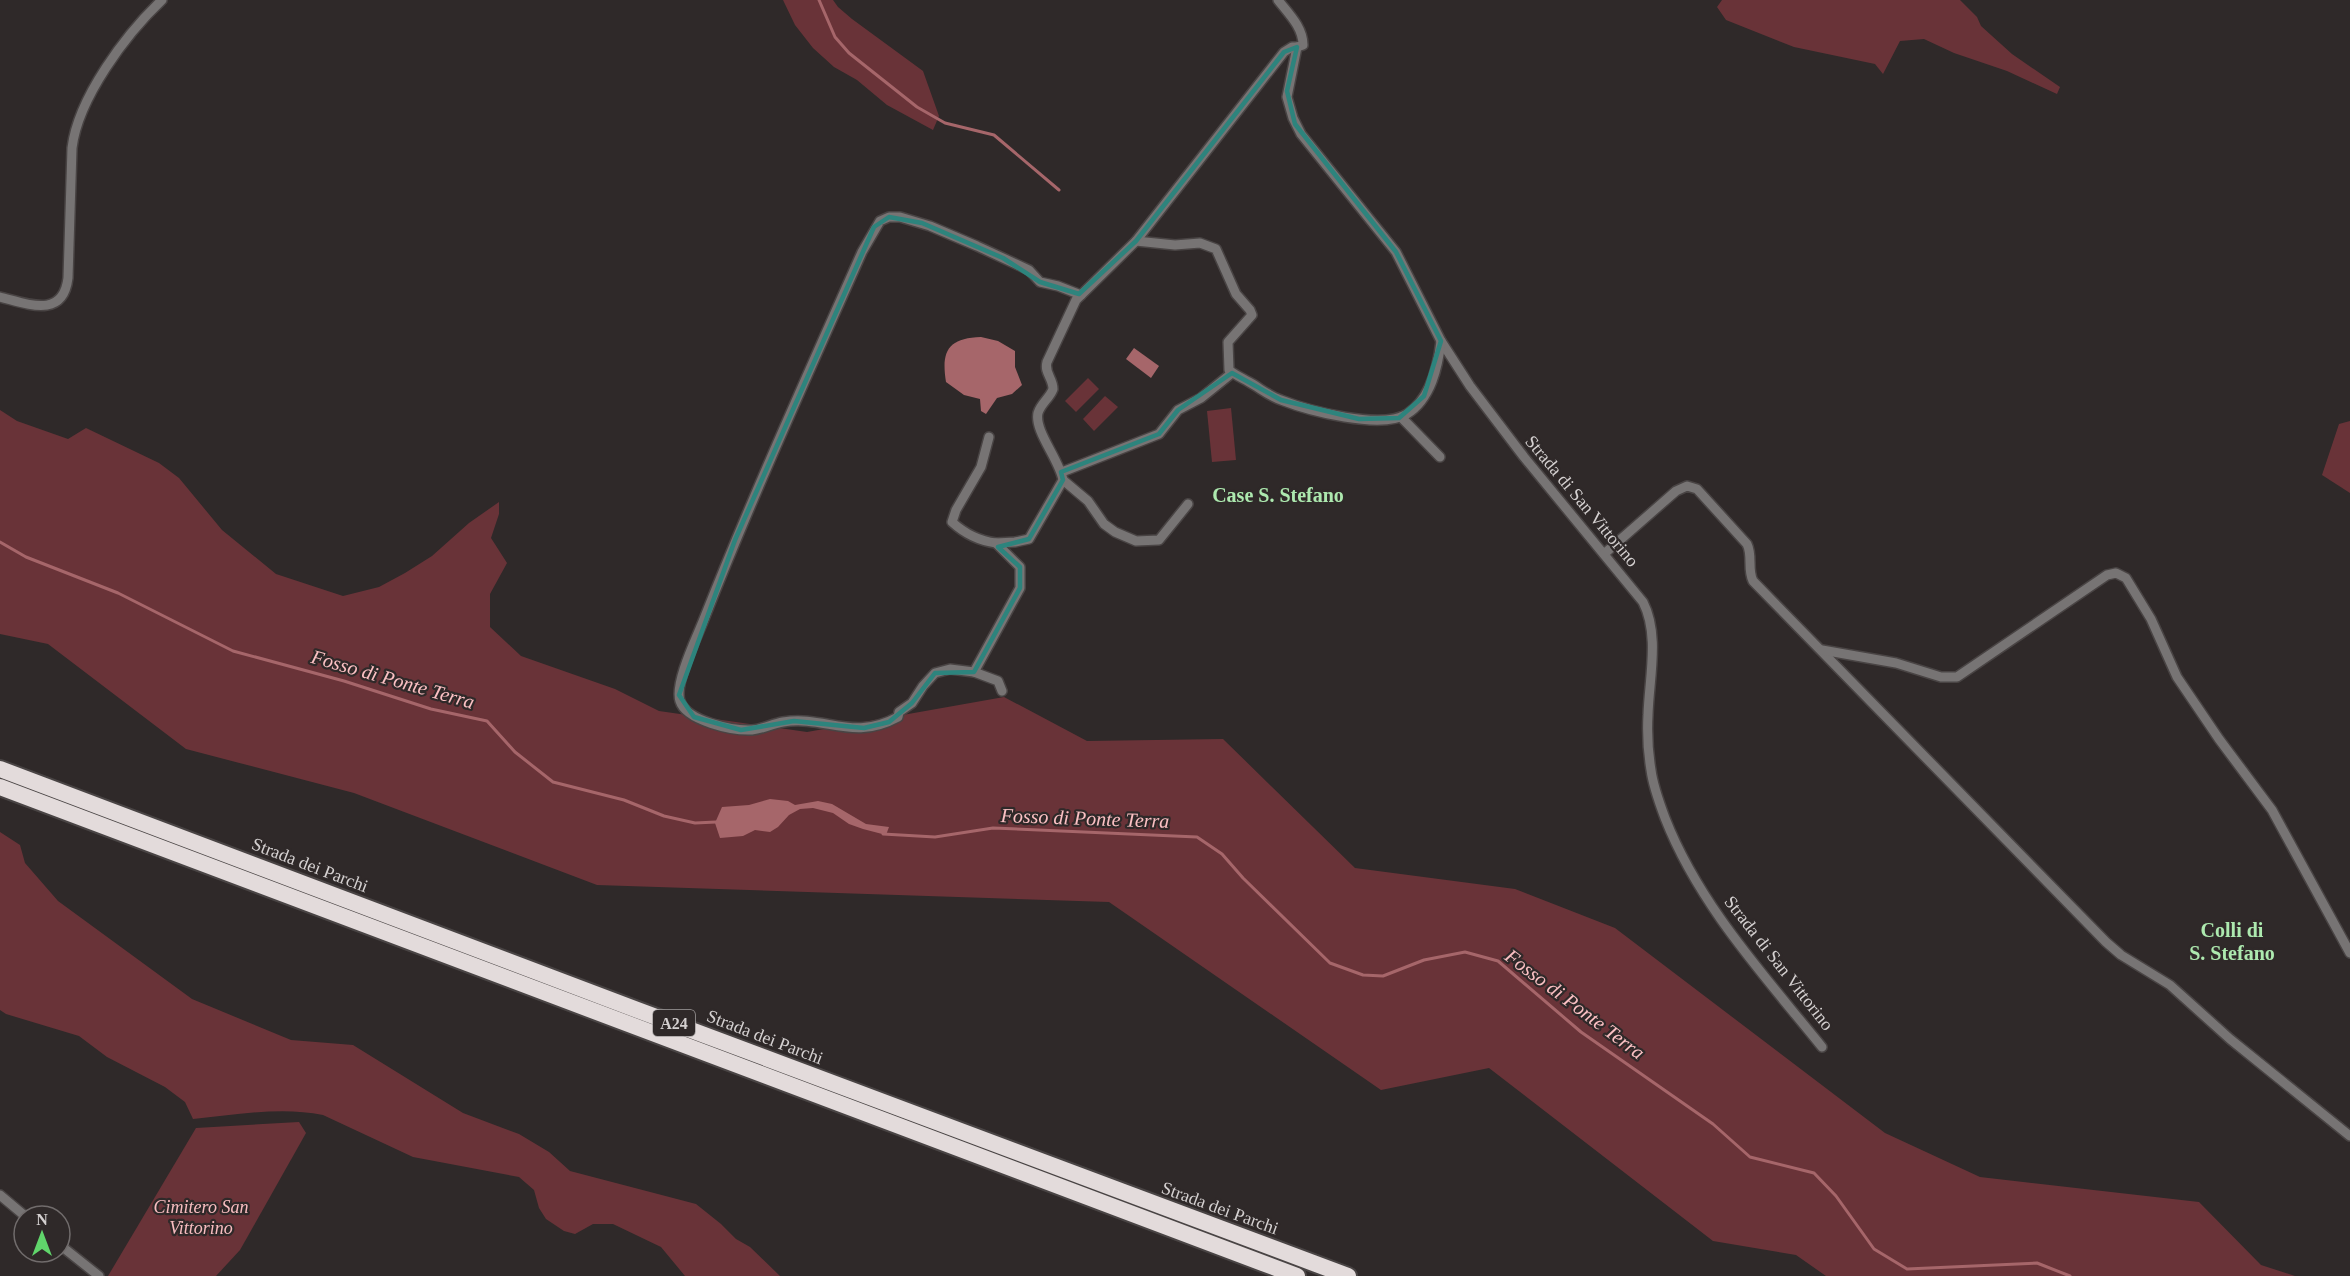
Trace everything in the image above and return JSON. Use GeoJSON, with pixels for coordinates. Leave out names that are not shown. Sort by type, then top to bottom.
{"type":"FeatureCollection","features":[{"type":"Feature","properties":{"kind":"highway","name":"Strada dei Parchi"},"geometry":{"type":"LineString","coordinates":[[0,769],[926,1120],[1348,1276]]}},
{"type":"Feature","properties":{"kind":"highway","name":"Strada dei Parchi"},"geometry":{"type":"LineString","coordinates":[[0,788],[1297,1276]]}},
{"type":"Feature","properties":{"kind":"street"},"geometry":{"type":"LineString","coordinates":[[0,297],[48,305],[55,303],[63,294],[68,278],[72,147],[76,128],[113,57],[162,0]]}},
{"type":"Feature","properties":{"kind":"street","name":"Strada di San Vittorino"},"geometry":{"type":"LineString","coordinates":[[1278,0],[1301,32],[1303,45],[1298,47],[1287,90],[1287,102],[1295,124],[1308,144],[1396,252],[1441,341],[1470,386],[1506,435],[1637,592],[1648,615],[1651,644],[1648,718],[1650,765],[1657,794],[1676,843],[1735,939],[1822,1047]]}},
{"type":"Feature","properties":{"kind":"street"},"geometry":{"type":"LineString","coordinates":[[1188,504],[1159,540],[1136,541],[1107,527],[1090,503],[1062,476],[1040,432],[1037,418],[1053,389],[1046,370],[1047,362],[1073,306],[1081,295],[1136,241],[1284,52],[1292,46],[1298,47]]}},
{"type":"Feature","properties":{"kind":"street"},"geometry":{"type":"LineString","coordinates":[[1002,691],[998,681],[974,672],[950,669],[935,673],[912,703],[899,712],[898,717],[882,725],[864,728],[841,728],[794,721],[759,729],[737,729],[694,717],[682,705],[679,695],[685,669],[735,540],[862,252],[877,223],[891,216],[922,223],[1029,270],[1040,282],[1058,285],[1081,295]]}},
{"type":"Feature","properties":{"kind":"street"},"geometry":{"type":"LineString","coordinates":[[1136,241],[1175,245],[1203,243],[1212,246],[1219,253],[1236,294],[1252,315],[1228,342],[1227,366],[1232,373],[1267,394],[1289,403],[1359,419],[1383,421],[1401,417],[1416,407],[1427,391],[1435,371],[1441,341]]}},
{"type":"Feature","properties":{"kind":"street"},"geometry":{"type":"LineString","coordinates":[[989,437],[981,467],[956,510],[952,522],[961,530],[996,543],[1029,539],[1062,476],[1160,434],[1178,410],[1200,398],[1232,373]]}},
{"type":"Feature","properties":{"kind":"street"},"geometry":{"type":"LineString","coordinates":[[1401,417],[1440,457]]}},
{"type":"Feature","properties":{"kind":"street"},"geometry":{"type":"LineString","coordinates":[[1604,554],[1676,491],[1683,487],[1695,487],[1747,544],[1751,555],[1750,575],[1753,581],[2106,942],[2121,955],[2169,986],[2230,1039],[2350,1136]]}},
{"type":"Feature","properties":{"kind":"street"},"geometry":{"type":"LineString","coordinates":[[974,672],[1020,588],[1020,567],[996,543]]}},
{"type":"Feature","properties":{"kind":"street"},"geometry":{"type":"LineString","coordinates":[[1822,650],[1896,663],[1941,677],[1956,677],[2107,575],[2116,573],[2123,575],[2148,613],[2177,677],[2219,739],[2272,810],[2350,952]]}},
{"type":"Feature","properties":{"kind":"street"},"geometry":{"type":"LineString","coordinates":[[0,1195],[12,1205]]}},
{"type":"Feature","properties":{"kind":"street"},"geometry":{"type":"LineString","coordinates":[[72,1255],[99,1276]]}},
{"type":"Feature","properties":{"kind":"highlighted area"},"geometry":{"type":"Polygon","coordinates":[[[1297,47],[1287,91],[1295,124],[1396,252],[1441,341],[1424,396],[1399,418],[1359,419],[1281,400],[1232,373],[1178,410],[1159,434],[1061,472],[1063,480],[1029,539],[998,547],[1020,567],[1020,588],[974,672],[935,673],[912,703],[889,722],[864,728],[794,721],[741,730],[694,717],[679,695],[735,540],[874,227],[889,217],[922,223],[1003,258],[1040,282],[1079,294],[1136,241],[1284,52],[1297,47]]]}},
{"type":"Feature","properties":{"kind":"green space"},"geometry":{"type":"Polygon","coordinates":[[[783,0],[833,0],[852,19],[923,71],[939,116],[933,130],[887,105],[857,80],[834,67],[813,48],[795,25],[783,0]]]}},
{"type":"Feature","properties":{"kind":"green space"},"geometry":{"type":"Polygon","coordinates":[[[1722,0],[1960,0],[1977,17],[1981,26],[2012,54],[2060,87],[2057,94],[2007,71],[1954,53],[1924,39],[1900,41],[1883,74],[1875,64],[1794,47],[1726,20],[1717,7],[1722,0]]]}},
{"type":"Feature","properties":{"kind":"green space"},"geometry":{"type":"Polygon","coordinates":[[[1088,378],[1099,389],[1076,412],[1065,401],[1088,378]]]}},
{"type":"Feature","properties":{"kind":"green space"},"geometry":{"type":"Polygon","coordinates":[[[1105,396],[1118,407],[1094,431],[1083,419],[1105,396]]]}},
{"type":"Feature","properties":{"kind":"green space"},"geometry":{"type":"Polygon","coordinates":[[[1231,408],[1236,460],[1212,462],[1207,411],[1231,408]]]}},
{"type":"Feature","properties":{"kind":"green space"},"geometry":{"type":"Polygon","coordinates":[[[0,410],[17,421],[68,439],[86,428],[159,463],[179,478],[222,530],[276,574],[343,596],[379,587],[405,573],[432,556],[469,523],[499,502],[499,514],[491,538],[507,563],[490,594],[490,627],[521,656],[615,689],[659,711],[807,732],[1004,697],[1087,741],[1223,739],[1355,868],[1515,889],[1615,928],[1885,1133],[1980,1177],[2199,1202],[2261,1265],[2295,1276],[1826,1276],[1796,1255],[1713,1241],[1489,1068],[1381,1090],[1109,902],[597,885],[354,793],[186,749],[48,644],[0,634],[0,410]]]}},
{"type":"Feature","properties":{"kind":"green space"},"geometry":{"type":"Polygon","coordinates":[[[2350,421],[2350,493],[2322,475],[2339,424],[2350,421]]]}},
{"type":"Feature","properties":{"kind":"green space"},"geometry":{"type":"Polygon","coordinates":[[[0,832],[20,845],[25,863],[58,901],[192,999],[291,1040],[353,1045],[463,1113],[519,1134],[549,1152],[570,1171],[696,1204],[736,1239],[750,1247],[780,1276],[685,1276],[661,1247],[613,1224],[593,1224],[575,1234],[564,1231],[546,1219],[539,1208],[534,1190],[519,1177],[413,1157],[323,1115],[275,1111],[193,1119],[185,1102],[165,1087],[107,1057],[79,1036],[6,1014],[0,1010],[0,832]]]}},
{"type":"Feature","properties":{"kind":"green space","name":"Cimitero San Vittorino"},"geometry":{"type":"Polygon","coordinates":[[[299,1122],[306,1133],[240,1250],[216,1276],[108,1276],[196,1128],[299,1122]]]}},
{"type":"Feature","properties":{"kind":"shaded area"},"geometry":{"type":"Polygon","coordinates":[[[981,337],[998,341],[1015,351],[1015,367],[1022,385],[1012,394],[997,398],[986,414],[981,411],[980,399],[964,395],[946,382],[945,371],[946,354],[949,348],[961,340],[981,337]]]}},
{"type":"Feature","properties":{"kind":"shaded area"},"geometry":{"type":"Polygon","coordinates":[[[1134,348],[1159,366],[1151,378],[1126,359],[1134,348]]]}},
{"type":"Feature","properties":{"kind":"shaded area"},"geometry":{"type":"Polygon","coordinates":[[[770,799],[788,801],[795,805],[818,801],[832,804],[866,824],[889,827],[886,835],[849,824],[833,813],[813,808],[800,809],[789,815],[770,832],[755,830],[743,836],[720,838],[715,823],[722,807],[749,805],[770,799]]]}},
{"type":"Feature","properties":{"kind":"waterway"},"geometry":{"type":"LineString","coordinates":[[819,0],[835,37],[849,53],[917,107],[945,123],[994,135],[1059,190]]}},
{"type":"Feature","properties":{"kind":"waterway","name":"Fosso di Ponte Terra"},"geometry":{"type":"LineString","coordinates":[[0,542],[26,557],[118,593],[233,651],[344,681],[431,709],[487,721],[515,752],[553,782],[624,800],[664,816],[695,823],[716,822]]}},
{"type":"Feature","properties":{"kind":"waterway","name":"Fosso di Ponte Terra"},"geometry":{"type":"LineString","coordinates":[[883,834],[935,837],[993,828],[1197,837],[1222,854],[1243,878],[1330,963],[1363,975],[1383,976],[1424,960],[1465,952],[1498,961],[1581,1032],[1713,1124],[1750,1157],[1814,1173],[1836,1196],[1874,1249],[1907,1269],[2037,1263],[2070,1276]]}},
{"type":"Feature","properties":{"kind":"district","name":"Case S. Stefano"},"geometry":{"type":"Point","coordinates":[1278,495]}},
{"type":"Feature","properties":{"kind":"district","name":"Colli di S. Stefano"},"geometry":{"type":"Point","coordinates":[2232,942]}}]}
